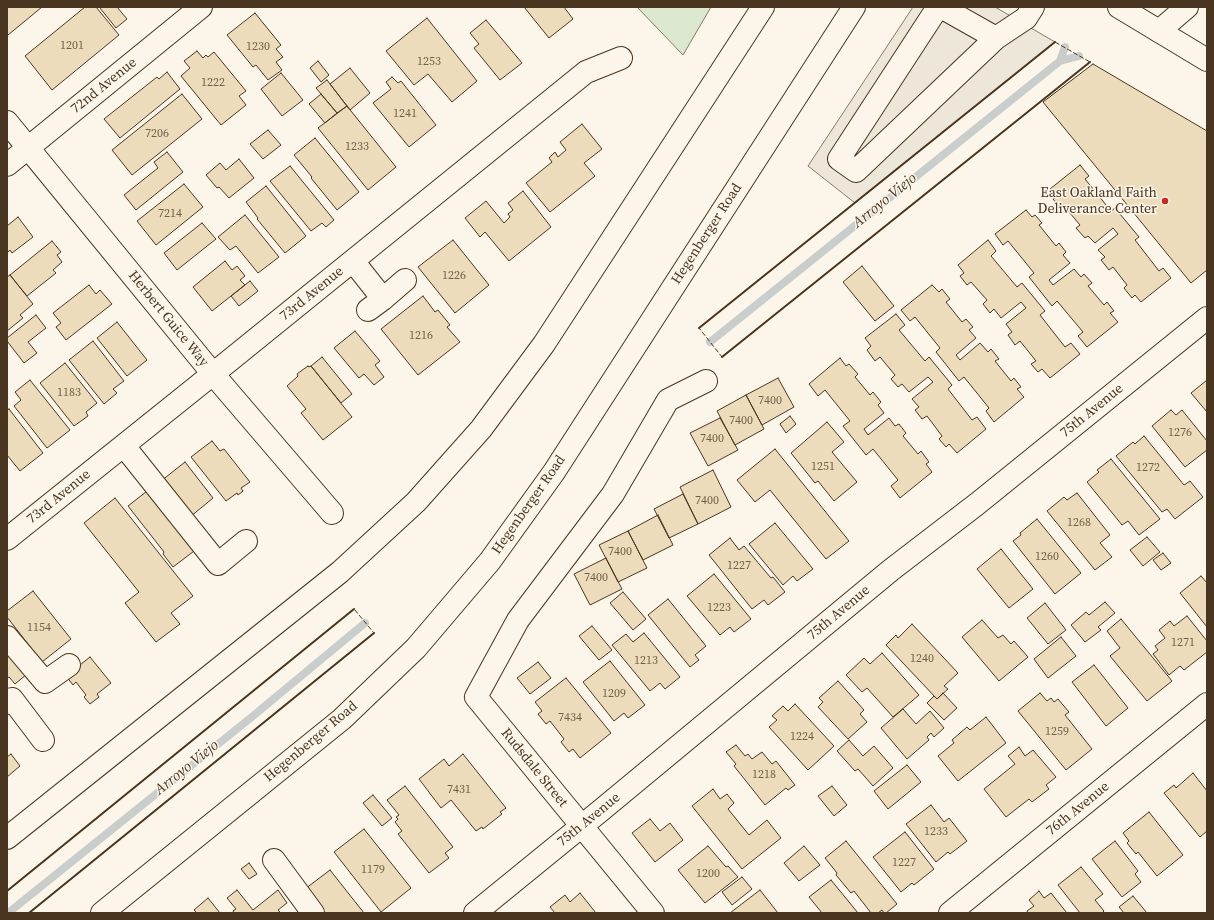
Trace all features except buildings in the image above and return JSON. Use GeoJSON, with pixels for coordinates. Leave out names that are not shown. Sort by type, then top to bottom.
{"type":"FeatureCollection","features":[{"type":"Feature","properties":{"kind":"street","name":"72nd Avenue"},"geometry":{"type":"LineString","coordinates":[[7,165],[201,7]]}},
{"type":"Feature","properties":{"kind":"street"},"geometry":{"type":"LineString","coordinates":[[7,838],[340,572],[416,502],[481,429],[544,344],[763,7]]}},
{"type":"Feature","properties":{"kind":"street","name":"Hegenberger Road"},"geometry":{"type":"LineString","coordinates":[[102,913],[342,719],[416,648],[490,561],[554,472],[854,7]]}},
{"type":"Feature","properties":{"kind":"street"},"geometry":{"type":"LineString","coordinates":[[996,38],[940,7],[839,159],[856,171],[996,38],[1026,18],[1033,7]]}},
{"type":"Feature","properties":{"kind":"street"},"geometry":{"type":"LineString","coordinates":[[1120,7],[1207,60]]}},
{"type":"Feature","properties":{"kind":"street"},"geometry":{"type":"LineString","coordinates":[[1159,31],[1187,7]]}},
{"type":"Feature","properties":{"kind":"street","name":"73rd Avenue"},"geometry":{"type":"LineString","coordinates":[[7,539],[586,72],[620,58]]}},
{"type":"Feature","properties":{"kind":"street","name":"Herbert Guice Way"},"geometry":{"type":"LineString","coordinates":[[7,122],[213,374],[332,513]]}},
{"type":"Feature","properties":{"kind":"street"},"geometry":{"type":"LineString","coordinates":[[353,261],[376,305],[405,280]]}},
{"type":"Feature","properties":{"kind":"street","name":"75th Avenue"},"geometry":{"type":"LineString","coordinates":[[475,913],[892,570],[977,504],[1207,318]]}},
{"type":"Feature","properties":{"kind":"street","name":"Rudsdale Street"},"geometry":{"type":"LineString","coordinates":[[653,913],[476,698],[518,620],[613,494],[668,400],[706,381]]}},
{"type":"Feature","properties":{"kind":"street"},"geometry":{"type":"LineString","coordinates":[[124,446],[218,564],[246,541]]}},
{"type":"Feature","properties":{"kind":"street"},"geometry":{"type":"LineString","coordinates":[[7,637],[45,682],[69,665]]}},
{"type":"Feature","properties":{"kind":"street"},"geometry":{"type":"LineString","coordinates":[[7,703],[12,699],[42,740]]}},
{"type":"Feature","properties":{"kind":"street","name":"76th Avenue"},"geometry":{"type":"LineString","coordinates":[[950,913],[1207,704]]}},
{"type":"Feature","properties":{"kind":"street"},"geometry":{"type":"LineString","coordinates":[[274,860],[313,913]]}},
{"type":"Feature","properties":{"kind":"green space"},"geometry":{"type":"Polygon","coordinates":[[[637,7],[711,7],[683,55],[637,7]]]}},
{"type":"Feature","properties":{"kind":"shaded area"},"geometry":{"type":"Polygon","coordinates":[[[913,7],[995,7],[1055,42],[855,203],[808,166],[913,7]]]}},
{"type":"Feature","properties":{"kind":"waterway","name":"Arroyo Viejo"},"geometry":{"type":"LineString","coordinates":[[710,342],[1060,61],[1065,47]]}},
{"type":"Feature","properties":{"kind":"waterway","name":"Arroyo Viejo"},"geometry":{"type":"LineString","coordinates":[[1060,61],[1079,56]]}},
{"type":"Feature","properties":{"kind":"waterway","name":"Arroyo Viejo"},"geometry":{"type":"LineString","coordinates":[[8,913],[253,716],[365,623]]}},
{"type":"Feature","properties":{"kind":"fence"},"geometry":{"type":"LineString","coordinates":[[1055,42],[1090,62],[722,357],[699,328],[1055,42]]}},
{"type":"Feature","properties":{"kind":"fence"},"geometry":{"type":"LineString","coordinates":[[7,891],[354,609],[374,633],[29,913]]}},
{"type":"Feature","properties":{"kind":"wall"},"geometry":{"type":"LineString","coordinates":[[699,328],[1055,42]]}},
{"type":"Feature","properties":{"kind":"wall"},"geometry":{"type":"LineString","coordinates":[[722,357],[1090,62]]}},
{"type":"Feature","properties":{"kind":"wall"},"geometry":{"type":"LineString","coordinates":[[7,891],[354,609]]}},
{"type":"Feature","properties":{"kind":"wall"},"geometry":{"type":"LineString","coordinates":[[29,913],[374,633]]}},
{"type":"Feature","properties":{"kind":"place","name":"East Oakland Faith Deliverance Center"},"geometry":{"type":"Point","coordinates":[1165,201]}}]}
